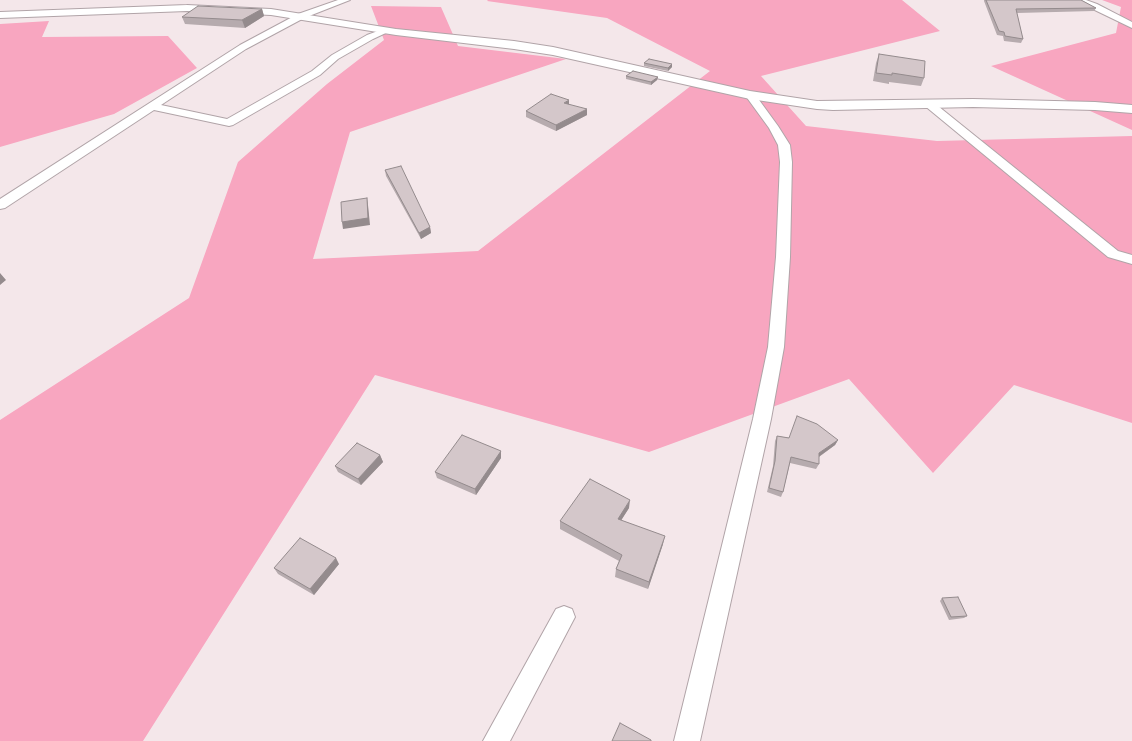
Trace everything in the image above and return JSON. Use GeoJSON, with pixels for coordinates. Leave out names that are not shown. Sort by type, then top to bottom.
{"type":"FeatureCollection","features":[{"type":"Feature","properties":{"kind":"street"},"geometry":{"type":"LineString","coordinates":[[0,205],[151,106],[243,48],[301,16],[346,0]]}},
{"type":"Feature","properties":{"kind":"street"},"geometry":{"type":"LineString","coordinates":[[1078,0],[1132,24]]}},
{"type":"Feature","properties":{"kind":"street"},"geometry":{"type":"LineString","coordinates":[[0,16],[206,8],[271,12],[386,31],[514,44],[750,95],[832,106],[973,103],[1088,105],[1132,109]]}},
{"type":"Feature","properties":{"kind":"street"},"geometry":{"type":"LineString","coordinates":[[151,106],[229,123],[316,73],[335,57],[370,37],[386,31]]}},
{"type":"Feature","properties":{"kind":"street"},"geometry":{"type":"LineString","coordinates":[[687,741],[762,419],[776,347],[783,257],[786,162],[784,145],[774,128],[750,95]]}},
{"type":"Feature","properties":{"kind":"street"},"geometry":{"type":"LineString","coordinates":[[929,104],[1113,254],[1132,260]]}},
{"type":"Feature","properties":{"kind":"street"},"geometry":{"type":"LineString","coordinates":[[496,741],[564,617]]}},
{"type":"Feature","properties":{"kind":"shaded area"},"geometry":{"type":"Polygon","coordinates":[[[902,0],[940,31],[761,76],[806,126],[937,141],[1132,136],[1132,423],[1014,385],[933,473],[849,379],[649,452],[375,375],[143,741],[0,741],[0,420],[189,298],[238,162],[327,84],[384,40],[371,6],[441,7],[458,46],[566,59],[350,132],[313,259],[478,251],[710,71],[607,18],[487,1],[902,0]]]}},
{"type":"Feature","properties":{"kind":"shaded area"},"geometry":{"type":"Polygon","coordinates":[[[1102,0],[1132,0],[1132,130],[991,66],[1116,33],[1121,7],[1102,0]]]}},
{"type":"Feature","properties":{"kind":"shaded area"},"geometry":{"type":"Polygon","coordinates":[[[49,21],[42,37],[168,36],[197,68],[114,114],[0,147],[0,24],[49,21]]]}},
{"type":"Feature","properties":{"kind":"building"},"geometry":{"type":"Polygon","coordinates":[[[986,0],[1081,0],[1096,8],[1016,9],[1023,39],[1005,36],[1004,32],[999,31],[986,0]]]}},
{"type":"Feature","properties":{"kind":"building"},"geometry":{"type":"Polygon","coordinates":[[[198,6],[262,9],[242,20],[182,17],[198,6]]]}},
{"type":"Feature","properties":{"kind":"building"},"geometry":{"type":"Polygon","coordinates":[[[879,54],[925,61],[924,78],[892,73],[892,75],[876,73],[879,54]]]}},
{"type":"Feature","properties":{"kind":"building"},"geometry":{"type":"Polygon","coordinates":[[[649,59],[672,64],[668,68],[644,63],[649,59]]]}},
{"type":"Feature","properties":{"kind":"building"},"geometry":{"type":"Polygon","coordinates":[[[633,71],[658,77],[651,82],[626,76],[633,71]]]}},
{"type":"Feature","properties":{"kind":"building"},"geometry":{"type":"Polygon","coordinates":[[[551,94],[569,100],[564,103],[587,109],[556,125],[526,111],[551,94]]]}},
{"type":"Feature","properties":{"kind":"building"},"geometry":{"type":"Polygon","coordinates":[[[401,166],[430,227],[419,233],[385,170],[401,166]]]}},
{"type":"Feature","properties":{"kind":"building"},"geometry":{"type":"Polygon","coordinates":[[[367,198],[368,218],[342,222],[341,202],[367,198]]]}},
{"type":"Feature","properties":{"kind":"building"},"geometry":{"type":"Polygon","coordinates":[[[797,416],[817,424],[838,440],[819,453],[819,464],[791,457],[783,492],[769,488],[775,461],[777,436],[789,438],[797,416]]]}},
{"type":"Feature","properties":{"kind":"building"},"geometry":{"type":"Polygon","coordinates":[[[462,435],[501,451],[475,489],[435,472],[462,435]]]}},
{"type":"Feature","properties":{"kind":"building"},"geometry":{"type":"Polygon","coordinates":[[[357,443],[380,455],[358,479],[335,466],[357,443]]]}},
{"type":"Feature","properties":{"kind":"building"},"geometry":{"type":"Polygon","coordinates":[[[590,479],[630,500],[618,519],[665,536],[649,582],[616,569],[622,555],[560,521],[590,479]]]}},
{"type":"Feature","properties":{"kind":"building"},"geometry":{"type":"Polygon","coordinates":[[[300,538],[336,558],[310,589],[274,568],[300,538]]]}},
{"type":"Feature","properties":{"kind":"building"},"geometry":{"type":"Polygon","coordinates":[[[958,597],[967,616],[951,617],[942,598],[958,597]]]}},
{"type":"Feature","properties":{"kind":"building"},"geometry":{"type":"Polygon","coordinates":[[[620,723],[651,740],[651,741],[612,741],[620,723]]]}}]}
